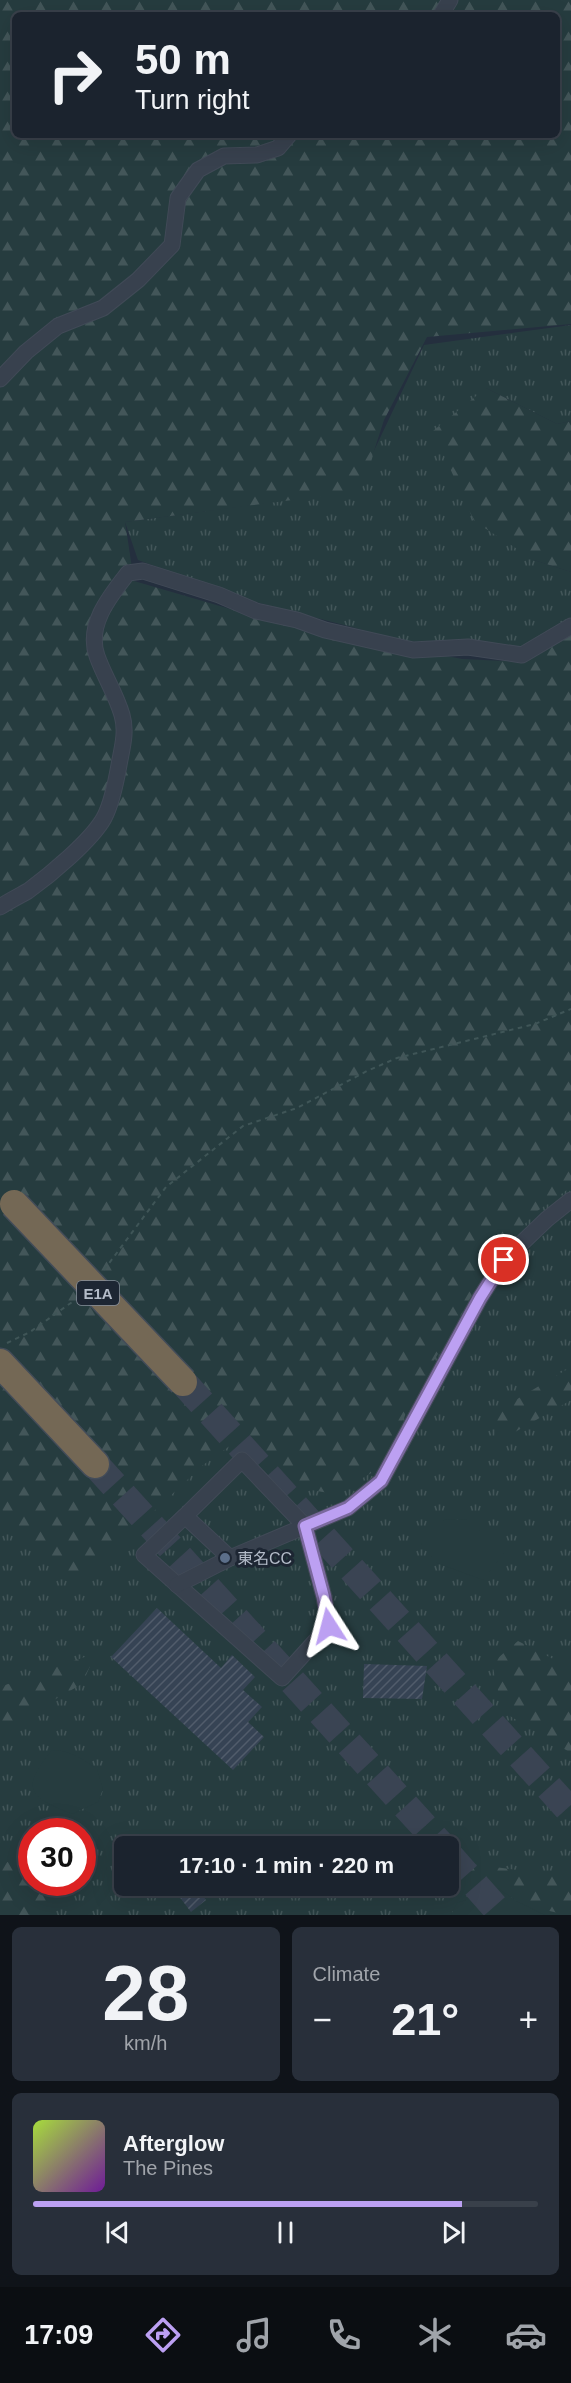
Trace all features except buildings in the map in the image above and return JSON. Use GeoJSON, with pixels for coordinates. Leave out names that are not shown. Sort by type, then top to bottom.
{"type":"FeatureCollection","features":[{"type":"Feature","properties":{"kind":"highway","name":"E1A"},"geometry":{"type":"LineString","coordinates":[[14,1204],[183,1382]]}},
{"type":"Feature","properties":{"kind":"highway"},"geometry":{"type":"LineString","coordinates":[[0,1363],[95,1464]]}},
{"type":"Feature","properties":{"kind":"street"},"geometry":{"type":"LineString","coordinates":[[0,379],[26,352],[58,326],[103,308],[138,280],[172,245],[178,198],[198,170],[224,156],[257,155],[278,148],[286,138]]}},
{"type":"Feature","properties":{"kind":"street"},"geometry":{"type":"LineString","coordinates":[[0,907],[28,890],[58,867],[88,838],[104,818],[117,779],[125,734],[113,690],[97,655],[94,642],[96,626],[109,598],[128,573],[143,571],[219,595],[256,611],[297,620],[325,630],[413,650],[468,647],[522,655],[571,626]]}},
{"type":"Feature","properties":{"kind":"street"},"geometry":{"type":"LineString","coordinates":[[177,1585],[230,1558],[348,1508],[381,1481],[480,1298],[504,1260],[547,1219],[571,1200]]}},
{"type":"Feature","properties":{"kind":"street"},"geometry":{"type":"LineString","coordinates":[[243,1460],[305,1526],[324,1597],[329,1626],[282,1678],[144,1555],[243,1460]]}},
{"type":"Feature","properties":{"kind":"street"},"geometry":{"type":"LineString","coordinates":[[185,1516],[230,1558]]}},
{"type":"Feature","properties":{"kind":"path"},"geometry":{"type":"LineString","coordinates":[[187,1170],[243,1126],[297,1108],[397,1058],[535,1024],[571,1009]]}},
{"type":"Feature","properties":{"kind":"green space"},"geometry":{"type":"Polygon","coordinates":[[[0,0],[571,0],[571,324],[427,337],[384,420],[361,491],[125,522],[134,581],[278,623],[462,659],[523,662],[571,633],[571,1187],[536,1212],[496,1254],[418,1388],[380,1468],[335,1494],[287,1486],[238,1440],[203,1465],[79,1582],[0,1508],[0,0]]]}},
{"type":"Feature","properties":{"kind":"green space"},"geometry":{"type":"Polygon","coordinates":[[[571,325],[571,421],[557,424],[486,388],[534,560],[571,572],[571,626],[521,648],[405,641],[252,601],[138,560],[125,522],[355,491],[424,345],[571,325]]]}},
{"type":"Feature","properties":{"kind":"green space"},"geometry":{"type":"Polygon","coordinates":[[[486,388],[557,424],[571,421],[571,572],[534,560],[474,521],[433,431],[486,388]]]}},
{"type":"Feature","properties":{"kind":"green space"},"geometry":{"type":"Polygon","coordinates":[[[571,1175],[571,1915],[0,1915],[0,1491],[571,1175]]]}},
{"type":"Feature","properties":{"kind":"green space"},"geometry":{"type":"Polygon","coordinates":[[[571,1367],[571,1400],[494,1444],[497,1411],[571,1367]]]}},
{"type":"Feature","properties":{"kind":"green space"},"geometry":{"type":"Polygon","coordinates":[[[467,1519],[504,1553],[483,1580],[437,1563],[421,1544],[444,1520],[467,1519]]]}},
{"type":"Feature","properties":{"kind":"green space"},"geometry":{"type":"Polygon","coordinates":[[[518,1641],[557,1661],[571,1662],[571,1753],[510,1716],[498,1691],[492,1663],[518,1641]]]}},
{"type":"Feature","properties":{"kind":"green space"},"geometry":{"type":"Polygon","coordinates":[[[96,1653],[82,1684],[38,1709],[0,1741],[0,1687],[96,1653]]]}},
{"type":"Feature","properties":{"kind":"green space"},"geometry":{"type":"Polygon","coordinates":[[[52,1750],[70,1753],[97,1769],[103,1789],[98,1802],[72,1814],[39,1797],[34,1791],[35,1774],[52,1750]]]}},
{"type":"Feature","properties":{"kind":"green space"},"geometry":{"type":"Polygon","coordinates":[[[18,1858],[18,1896],[54,1896],[29,1915],[0,1915],[0,1866],[18,1858]]]}},
{"type":"Feature","properties":{"kind":"green space"},"geometry":{"type":"Polygon","coordinates":[[[471,1864],[571,1877],[571,1915],[560,1915],[520,1904],[498,1888],[467,1897],[459,1895],[459,1880],[471,1864]]]}},
{"type":"Feature","properties":{"kind":"green space"},"geometry":{"type":"Polygon","coordinates":[[[498,1888],[516,1901],[545,1915],[451,1915],[457,1903],[498,1888]]]}},
{"type":"Feature","properties":{"kind":"tunnel"},"geometry":{"type":"LineString","coordinates":[[183,1382],[571,1812]]}},
{"type":"Feature","properties":{"kind":"tunnel"},"geometry":{"type":"LineString","coordinates":[[95,1464],[433,1836]]}},
{"type":"Feature","properties":{"kind":"tunnel"},"geometry":{"type":"LineString","coordinates":[[459,1866],[502,1915]]}},
{"type":"Feature","properties":{"kind":"place","name":"東名CC"},"geometry":{"type":"Point","coordinates":[225,1558]}},
{"type":"Feature","properties":{"kind":"route"},"geometry":{"type":"LineString","coordinates":[[329,1626],[324,1597],[305,1526],[348,1508],[381,1481],[480,1298],[504,1260]]}}]}
